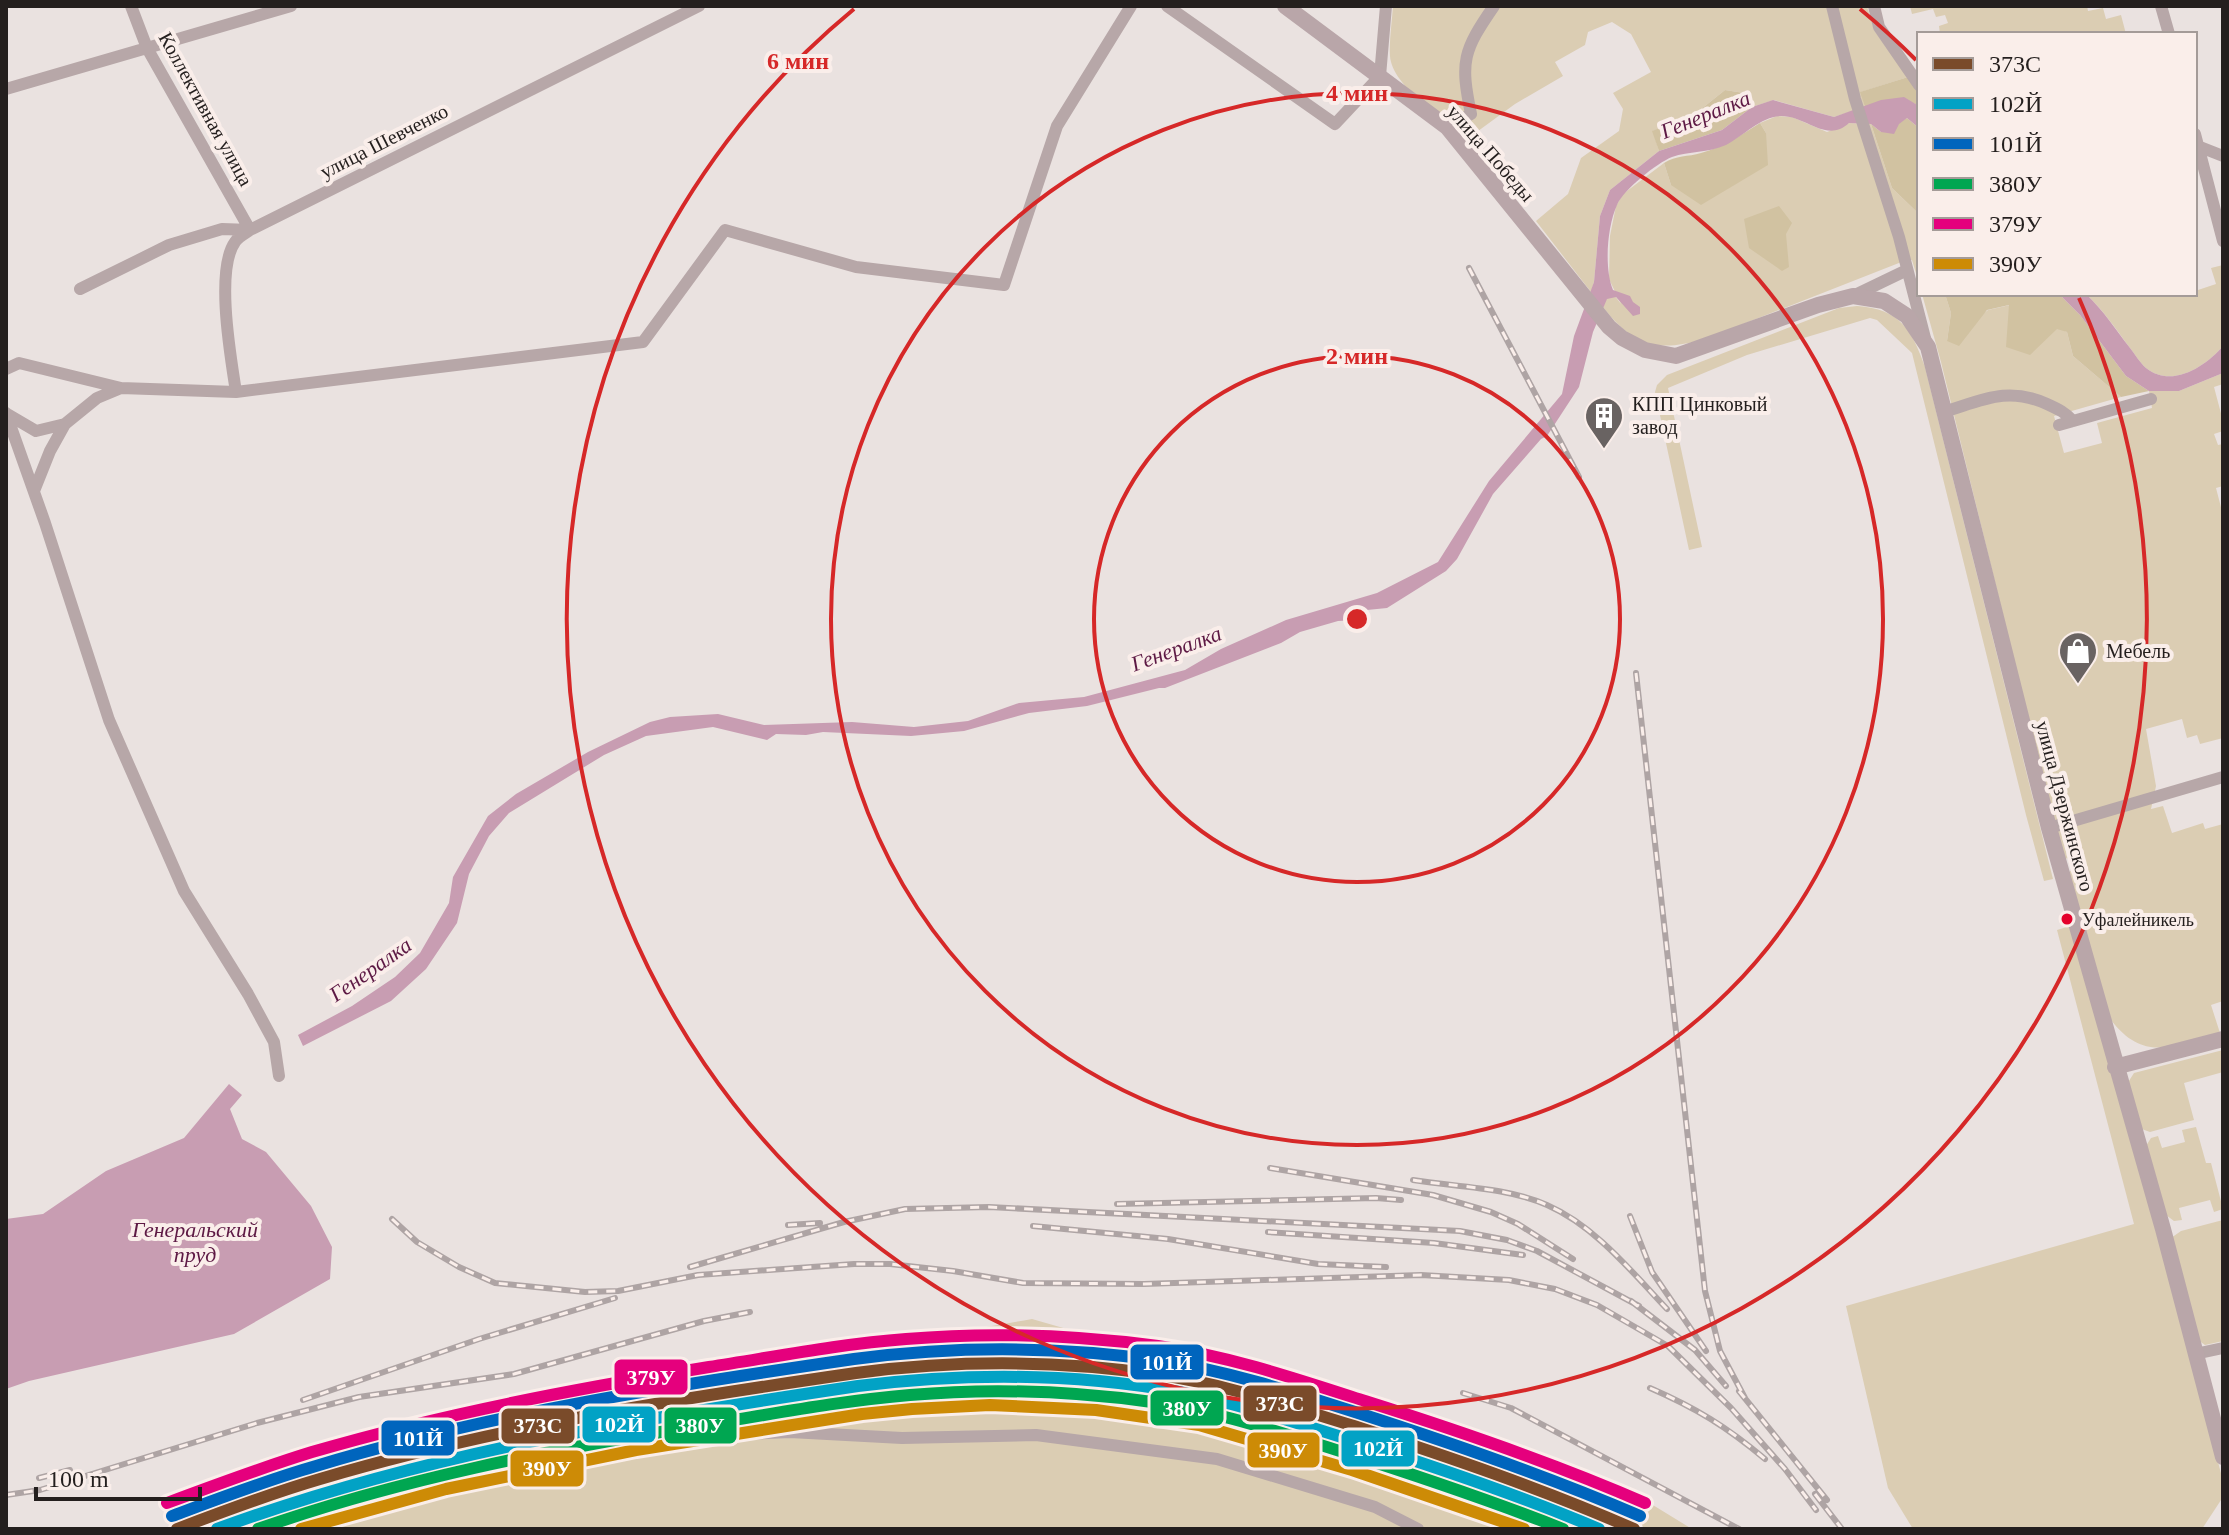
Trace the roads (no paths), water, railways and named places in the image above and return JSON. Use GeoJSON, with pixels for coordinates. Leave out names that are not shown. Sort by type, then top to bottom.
{"type":"FeatureCollection","features":[{"type":"Feature","properties":{"kind":"main road","name":"улица Победы"},"geometry":{"type":"LineString","coordinates":[[1285,6],[1447,127],[1609,327],[1645,350],[1676,356],[1818,305],[1853,296]]}},
{"type":"Feature","properties":{"kind":"main road"},"geometry":{"type":"LineString","coordinates":[[1853,296],[1884,301],[1907,316],[1928,347]]}},
{"type":"Feature","properties":{"kind":"main road","name":"улица Дзержинского"},"geometry":{"type":"LineString","coordinates":[[1928,347],[2049,828],[2163,1229],[2223,1457]]}},
{"type":"Feature","properties":{"kind":"main road"},"geometry":{"type":"LineString","coordinates":[[2115,1067],[2223,1039]]}},
{"type":"Feature","properties":{"kind":"street","name":"Коллективная улица"},"geometry":{"type":"LineString","coordinates":[[131,6],[147,48],[250,230]]}},
{"type":"Feature","properties":{"kind":"street"},"geometry":{"type":"LineString","coordinates":[[6,89],[291,6]]}},
{"type":"Feature","properties":{"kind":"street","name":"улица Шевченко"},"geometry":{"type":"LineString","coordinates":[[80,289],[169,245],[222,229],[250,230],[699,6]]}},
{"type":"Feature","properties":{"kind":"street"},"geometry":{"type":"LineString","coordinates":[[6,369],[19,363],[121,388],[236,392],[643,342],[725,230],[856,267],[1004,285],[1057,126],[1131,6]]}},
{"type":"Feature","properties":{"kind":"street"},"geometry":{"type":"LineString","coordinates":[[1167,6],[1335,124],[1380,76],[1386,6]]}},
{"type":"Feature","properties":{"kind":"street"},"geometry":{"type":"LineString","coordinates":[[1447,127],[1471,114],[1464,77],[1470,40],[1494,6]]}},
{"type":"Feature","properties":{"kind":"street"},"geometry":{"type":"LineString","coordinates":[[1832,6],[1855,99],[1928,347]]}},
{"type":"Feature","properties":{"kind":"street"},"geometry":{"type":"LineString","coordinates":[[1874,6],[1879,27],[1917,82]]}},
{"type":"Feature","properties":{"kind":"street"},"geometry":{"type":"LineString","coordinates":[[2161,6],[2168,32]]}},
{"type":"Feature","properties":{"kind":"street"},"geometry":{"type":"LineString","coordinates":[[2197,142],[2223,156]]}},
{"type":"Feature","properties":{"kind":"street"},"geometry":{"type":"LineString","coordinates":[[2197,145],[2223,241]]}},
{"type":"Feature","properties":{"kind":"street"},"geometry":{"type":"LineString","coordinates":[[236,392],[225,327],[227,269],[235,242],[250,230]]}},
{"type":"Feature","properties":{"kind":"street"},"geometry":{"type":"LineString","coordinates":[[1853,296],[1907,270]]}},
{"type":"Feature","properties":{"kind":"street"},"geometry":{"type":"LineString","coordinates":[[34,491],[65,424],[97,398],[121,388]]}},
{"type":"Feature","properties":{"kind":"street"},"geometry":{"type":"LineString","coordinates":[[1944,412],[1994,395],[2011,394],[2033,398],[2065,412],[2073,421]]}},
{"type":"Feature","properties":{"kind":"street"},"geometry":{"type":"LineString","coordinates":[[2059,425],[2151,399]]}},
{"type":"Feature","properties":{"kind":"street"},"geometry":{"type":"LineString","coordinates":[[6,413],[36,431],[65,424]]}},
{"type":"Feature","properties":{"kind":"street"},"geometry":{"type":"LineString","coordinates":[[6,413],[109,720],[146,811],[184,891],[274,1042],[279,1076]]}},
{"type":"Feature","properties":{"kind":"street"},"geometry":{"type":"LineString","coordinates":[[2049,828],[2223,777]]}},
{"type":"Feature","properties":{"kind":"street"},"geometry":{"type":"LineString","coordinates":[[2195,1354],[2223,1348]]}},
{"type":"Feature","properties":{"kind":"street"},"geometry":{"type":"LineString","coordinates":[[312,1529],[387,1504],[680,1437],[790,1432],[902,1438],[1036,1435],[1217,1459],[1375,1507],[1418,1529]]}},
{"type":"Feature","properties":{"kind":"water","name":"Генералка"},"geometry":{"type":"Polygon","coordinates":[[[1904,97],[1917,105],[1917,126],[1907,118],[1899,124],[1894,134],[1881,132],[1871,124],[1849,123],[1832,131],[1789,117],[1773,117],[1726,145],[1672,157],[1633,185],[1617,205],[1609,236],[1608,259],[1613,290],[1630,296],[1640,307],[1640,314],[1633,316],[1616,297],[1607,299],[1593,332],[1579,387],[1547,436],[1493,494],[1457,559],[1446,571],[1387,608],[1367,610],[1356,620],[1338,621],[1300,632],[1281,643],[1165,688],[1087,706],[1029,713],[964,731],[911,736],[823,732],[776,734],[767,740],[713,727],[646,736],[604,755],[509,813],[489,836],[469,874],[457,923],[426,969],[391,1001],[303,1046],[298,1035],[352,1006],[395,977],[420,953],[449,903],[453,877],[488,816],[516,794],[588,752],[650,722],[670,717],[718,714],[764,725],[852,722],[914,727],[968,721],[1019,703],[1084,697],[1185,670],[1221,649],[1286,620],[1377,593],[1438,562],[1489,481],[1562,394],[1574,336],[1594,282],[1600,216],[1610,190],[1659,151],[1722,130],[1752,107],[1773,100],[1834,117],[1881,100],[1904,97]]]}},
{"type":"Feature","properties":{"kind":"water"},"geometry":{"type":"Polygon","coordinates":[[[2061,296],[2088,296],[2142,364],[2156,374],[2177,376],[2188,372],[2207,361],[2223,346],[2223,373],[2179,391],[2149,391],[2126,376],[2080,315],[2061,296]]]}},
{"type":"Feature","properties":{"kind":"water","name":"Генеральский пруд"},"geometry":{"type":"Polygon","coordinates":[[[229,1084],[242,1095],[230,1109],[242,1139],[266,1152],[311,1206],[332,1247],[330,1279],[234,1334],[6,1389],[6,1219],[43,1214],[106,1171],[184,1138],[229,1084]]]}},
{"type":"Feature","properties":{"kind":"railway"},"geometry":{"type":"LineString","coordinates":[[1469,268],[1579,477]]}},
{"type":"Feature","properties":{"kind":"railway"},"geometry":{"type":"LineString","coordinates":[[1636,673],[1705,1291],[1720,1351],[1745,1398]]}},
{"type":"Feature","properties":{"kind":"railway"},"geometry":{"type":"LineString","coordinates":[[1270,1168],[1433,1195],[1491,1212],[1518,1224],[1573,1259]]}},
{"type":"Feature","properties":{"kind":"railway"},"geometry":{"type":"LineString","coordinates":[[1413,1180],[1498,1191],[1547,1205],[1597,1237],[1667,1309]]}},
{"type":"Feature","properties":{"kind":"railway"},"geometry":{"type":"LineString","coordinates":[[1117,1204],[1401,1200]]}},
{"type":"Feature","properties":{"kind":"railway"},"geometry":{"type":"LineString","coordinates":[[690,1267],[844,1222],[905,1209],[989,1207],[1460,1231],[1507,1240],[1537,1251],[1639,1306]]}},
{"type":"Feature","properties":{"kind":"railway"},"geometry":{"type":"LineString","coordinates":[[1630,1216],[1652,1272],[1706,1351]]}},
{"type":"Feature","properties":{"kind":"railway"},"geometry":{"type":"LineString","coordinates":[[392,1219],[417,1242],[459,1267],[495,1283],[585,1292],[618,1291],[698,1275],[854,1264],[890,1264],[953,1271],[1023,1283],[1144,1284],[1421,1275],[1509,1280],[1555,1289],[1597,1305],[1668,1346],[1731,1408],[1785,1469],[1816,1510]]}},
{"type":"Feature","properties":{"kind":"railway"},"geometry":{"type":"LineString","coordinates":[[788,1225],[820,1223]]}},
{"type":"Feature","properties":{"kind":"railway"},"geometry":{"type":"LineString","coordinates":[[1033,1226],[1168,1239],[1318,1264],[1386,1267]]}},
{"type":"Feature","properties":{"kind":"railway"},"geometry":{"type":"LineString","coordinates":[[1268,1232],[1434,1243],[1523,1255]]}},
{"type":"Feature","properties":{"kind":"railway"},"geometry":{"type":"LineString","coordinates":[[303,1400],[479,1339],[615,1298]]}},
{"type":"Feature","properties":{"kind":"railway"},"geometry":{"type":"LineString","coordinates":[[1631,1301],[1695,1350],[1726,1386]]}},
{"type":"Feature","properties":{"kind":"railway"},"geometry":{"type":"LineString","coordinates":[[6,1495],[40,1490],[257,1423],[359,1397],[514,1374],[704,1321],[750,1312]]}},
{"type":"Feature","properties":{"kind":"railway"},"geometry":{"type":"LineString","coordinates":[[1650,1388],[1710,1419],[1765,1459]]}},
{"type":"Feature","properties":{"kind":"railway"},"geometry":{"type":"LineString","coordinates":[[1739,1391],[1827,1500]]}},
{"type":"Feature","properties":{"kind":"railway"},"geometry":{"type":"LineString","coordinates":[[1463,1393],[1511,1408],[1739,1529]]}},
{"type":"Feature","properties":{"kind":"railway"},"geometry":{"type":"LineString","coordinates":[[39,1478],[70,1470]]}},
{"type":"Feature","properties":{"kind":"railway"},"geometry":{"type":"LineString","coordinates":[[1815,1494],[1842,1529]]}},
{"type":"Feature","properties":{"kind":"place","name":"КПП Цинковый завод"},"geometry":{"type":"Point","coordinates":[1604,450]}},
{"type":"Feature","properties":{"kind":"place","name":"Мебель"},"geometry":{"type":"Point","coordinates":[2078,685]}},
{"type":"Feature","properties":{"kind":"place","name":"Уфалейникель"},"geometry":{"type":"Point","coordinates":[2067,919]}}]}
